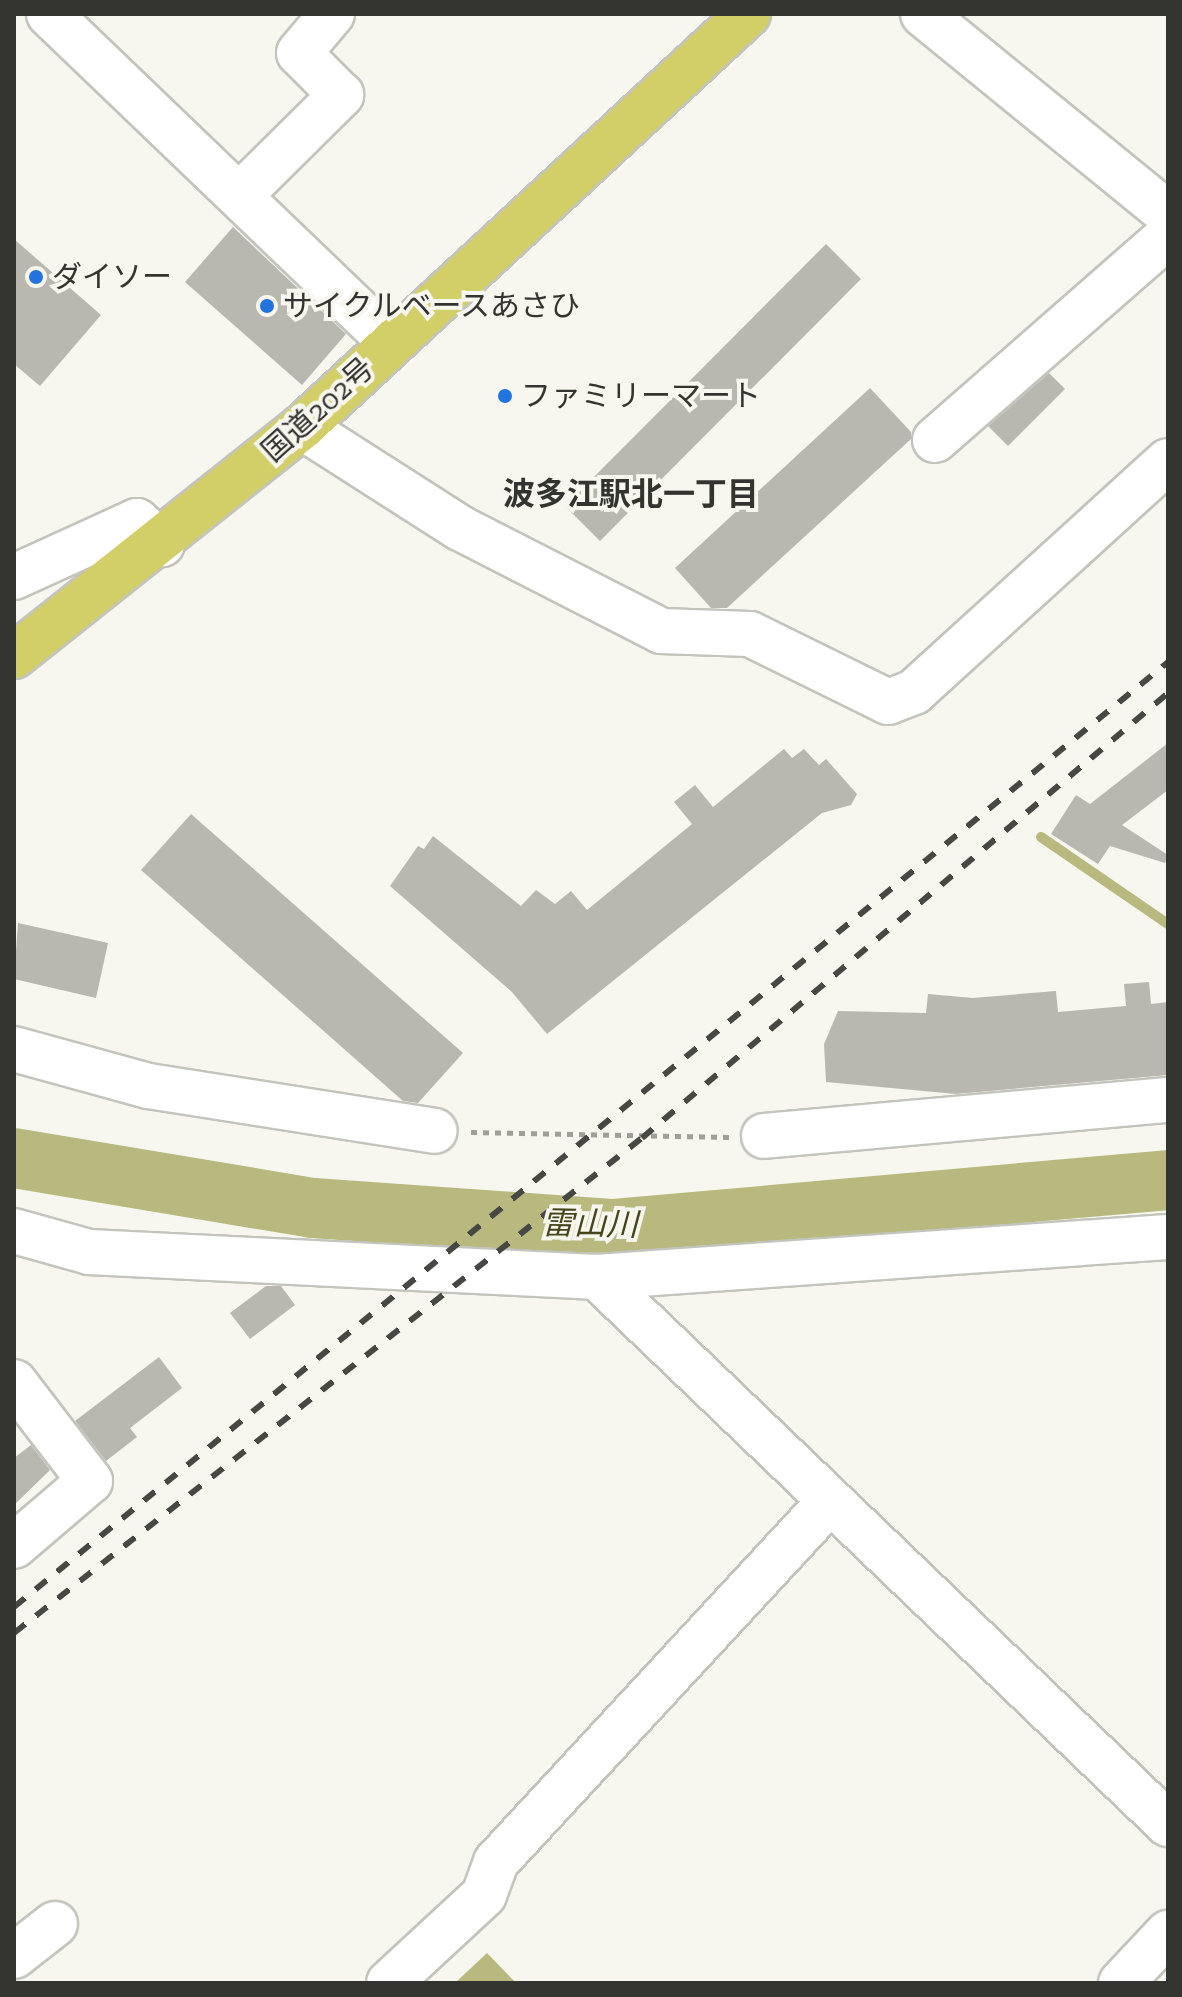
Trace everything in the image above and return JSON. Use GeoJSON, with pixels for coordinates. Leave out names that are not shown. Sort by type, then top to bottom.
{"type":"FeatureCollection","features":[{"type":"Feature","properties":{"kind":"highway","name":"国道202号"},"geometry":{"type":"LineString","coordinates":[[14,656],[162,544],[302,427],[748,14]]}},
{"type":"Feature","properties":{"kind":"street"},"geometry":{"type":"LineString","coordinates":[[239,196],[341,95],[299,53],[332,14]]}},
{"type":"Feature","properties":{"kind":"street"},"geometry":{"type":"LineString","coordinates":[[923,14],[1168,214]]}},
{"type":"Feature","properties":{"kind":"street"},"geometry":{"type":"LineString","coordinates":[[64,19],[239,196],[392,343]]}},
{"type":"Feature","properties":{"kind":"street"},"geometry":{"type":"LineString","coordinates":[[935,440],[1168,236]]}},
{"type":"Feature","properties":{"kind":"street"},"geometry":{"type":"LineString","coordinates":[[302,427],[460,528],[661,631],[750,634],[888,702],[914,692],[1168,461]]}},
{"type":"Feature","properties":{"kind":"street"},"geometry":{"type":"LineString","coordinates":[[14,577],[137,521],[162,544]]}},
{"type":"Feature","properties":{"kind":"street"},"geometry":{"type":"LineString","coordinates":[[14,1049],[148,1086],[434,1131]]}},
{"type":"Feature","properties":{"kind":"street"},"geometry":{"type":"LineString","coordinates":[[764,1136],[1168,1100]]}},
{"type":"Feature","properties":{"kind":"street"},"geometry":{"type":"LineString","coordinates":[[14,1231],[89,1252],[597,1277],[1168,1237]]}},
{"type":"Feature","properties":{"kind":"street"},"geometry":{"type":"LineString","coordinates":[[597,1277],[1168,1824]]}},
{"type":"Feature","properties":{"kind":"street"},"geometry":{"type":"LineString","coordinates":[[14,1382],[90,1481],[14,1546]]}},
{"type":"Feature","properties":{"kind":"street"},"geometry":{"type":"LineString","coordinates":[[389,1983],[484,1895],[496,1862],[830,1501]]}},
{"type":"Feature","properties":{"kind":"street"},"geometry":{"type":"LineString","coordinates":[[14,1956],[55,1924]]}},
{"type":"Feature","properties":{"kind":"street"},"geometry":{"type":"LineString","coordinates":[[1121,1983],[1168,1933]]}},
{"type":"Feature","properties":{"kind":"path"},"geometry":{"type":"LineString","coordinates":[[434,1131],[764,1136]]}},
{"type":"Feature","properties":{"kind":"shaded area"},"geometry":{"type":"Polygon","coordinates":[[[487,1953],[516,1983],[455,1983],[487,1953]]]}},
{"type":"Feature","properties":{"kind":"building","name":"サイクルベースあさひ"},"geometry":{"type":"Polygon","coordinates":[[[233,227],[346,334],[302,385],[185,282],[233,227]]]}},
{"type":"Feature","properties":{"kind":"building","name":"ダイソー"},"geometry":{"type":"Polygon","coordinates":[[[14,239],[101,315],[40,386],[14,364],[14,239]]]}},
{"type":"Feature","properties":{"kind":"building"},"geometry":{"type":"Polygon","coordinates":[[[826,244],[861,279],[600,541],[565,506],[826,244]]]}},
{"type":"Feature","properties":{"kind":"building"},"geometry":{"type":"Polygon","coordinates":[[[1049,373],[1065,389],[1008,446],[988,426],[1049,373]]]}},
{"type":"Feature","properties":{"kind":"building"},"geometry":{"type":"Polygon","coordinates":[[[870,388],[911,432],[911,439],[727,608],[711,608],[675,568],[870,388]]]}},
{"type":"Feature","properties":{"kind":"building"},"geometry":{"type":"Polygon","coordinates":[[[1168,743],[1168,790],[1122,825],[1168,855],[1165,863],[1110,846],[1098,864],[1051,834],[1076,795],[1090,804],[1168,743]]]}},
{"type":"Feature","properties":{"kind":"building"},"geometry":{"type":"Polygon","coordinates":[[[784,749],[792,758],[804,749],[819,765],[826,759],[857,794],[851,805],[822,813],[547,1034],[511,991],[390,886],[418,846],[424,849],[433,836],[521,906],[536,890],[555,904],[571,891],[587,910],[692,824],[674,802],[695,785],[713,807],[784,749]]]}},
{"type":"Feature","properties":{"kind":"building"},"geometry":{"type":"Polygon","coordinates":[[[191,814],[463,1053],[418,1103],[403,1101],[141,870],[191,814]]]}},
{"type":"Feature","properties":{"kind":"building"},"geometry":{"type":"Polygon","coordinates":[[[18,923],[108,943],[96,998],[14,979],[18,923]]]}},
{"type":"Feature","properties":{"kind":"building"},"geometry":{"type":"Polygon","coordinates":[[[1149,982],[1151,1004],[1168,1002],[1168,1075],[956,1094],[826,1082],[824,1044],[838,1011],[926,1013],[928,994],[973,998],[1056,991],[1058,1012],[1126,1006],[1124,984],[1149,982]]]}},
{"type":"Feature","properties":{"kind":"building"},"geometry":{"type":"Polygon","coordinates":[[[266,1286],[281,1286],[295,1305],[250,1339],[230,1313],[266,1286]]]}},
{"type":"Feature","properties":{"kind":"building"},"geometry":{"type":"Polygon","coordinates":[[[159,1357],[182,1388],[130,1428],[137,1437],[106,1461],[75,1421],[159,1357]]]}},
{"type":"Feature","properties":{"kind":"building"},"geometry":{"type":"Polygon","coordinates":[[[31,1445],[50,1470],[14,1505],[14,1458],[31,1445]]]}},
{"type":"Feature","properties":{"kind":"waterway"},"geometry":{"type":"LineString","coordinates":[[1041,837],[1168,924]]}},
{"type":"Feature","properties":{"kind":"waterway","name":"雷山川"},"geometry":{"type":"LineString","coordinates":[[14,1158],[313,1208],[614,1229],[1168,1180]]}},
{"type":"Feature","properties":{"kind":"railway"},"geometry":{"type":"LineString","coordinates":[[14,1607],[1168,662]]}},
{"type":"Feature","properties":{"kind":"railway"},"geometry":{"type":"LineString","coordinates":[[14,1633],[642,1138],[1168,693]]}},
{"type":"Feature","properties":{"kind":"place","name":"ダイソー"},"geometry":{"type":"Point","coordinates":[36,277]}},
{"type":"Feature","properties":{"kind":"place","name":"サイクルベースあさひ"},"geometry":{"type":"Point","coordinates":[267,306]}},
{"type":"Feature","properties":{"kind":"place","name":"ファミリーマート"},"geometry":{"type":"Point","coordinates":[505,396]}},
{"type":"Feature","properties":{"kind":"district","name":"波多江駅北一丁目"},"geometry":{"type":"Point","coordinates":[631,494]}}]}
